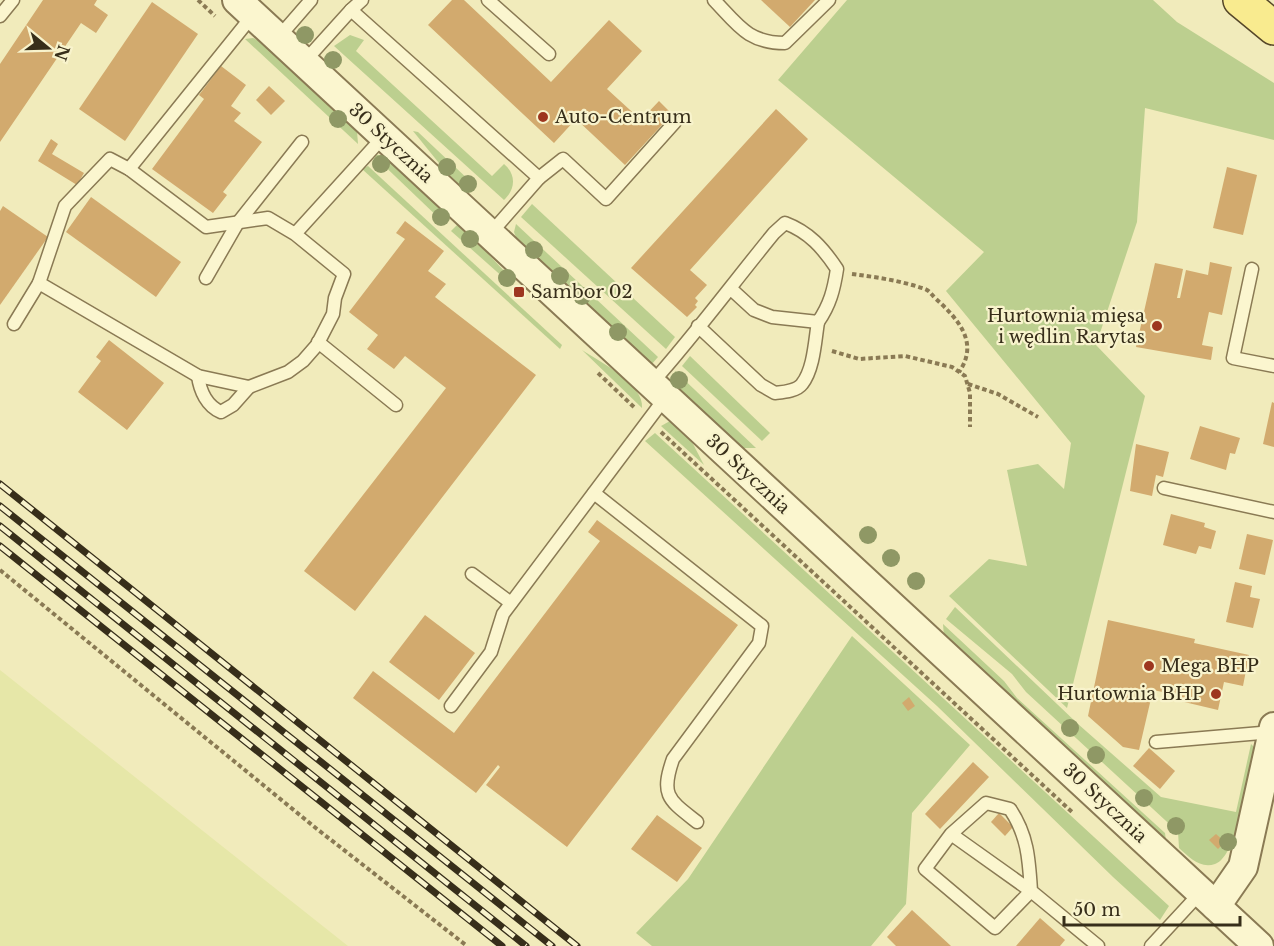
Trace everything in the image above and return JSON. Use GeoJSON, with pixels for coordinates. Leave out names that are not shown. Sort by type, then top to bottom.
{"type":"FeatureCollection","features":[{"type":"Feature","properties":{"kind":"main road"},"geometry":{"type":"LineString","coordinates":[[1240,0],[1273,27]]}},
{"type":"Feature","properties":{"kind":"street","name":"30 Stycznia"},"geometry":{"type":"LineString","coordinates":[[245,7],[1259,946]]}},
{"type":"Feature","properties":{"kind":"street"},"geometry":{"type":"LineString","coordinates":[[1209,899],[1244,867],[1273,731]]}},
{"type":"Feature","properties":{"kind":"lane"},"geometry":{"type":"LineString","coordinates":[[0,16],[13,0]]}},
{"type":"Feature","properties":{"kind":"lane"},"geometry":{"type":"LineString","coordinates":[[278,38],[311,0]]}},
{"type":"Feature","properties":{"kind":"lane"},"geometry":{"type":"LineString","coordinates":[[304,62],[362,0]]}},
{"type":"Feature","properties":{"kind":"lane"},"geometry":{"type":"LineString","coordinates":[[488,0],[549,54]]}},
{"type":"Feature","properties":{"kind":"lane"},"geometry":{"type":"LineString","coordinates":[[714,0],[739,26],[763,43],[785,43],[829,0]]}},
{"type":"Feature","properties":{"kind":"lane"},"geometry":{"type":"LineString","coordinates":[[129,169],[245,7]]}},
{"type":"Feature","properties":{"kind":"lane"},"geometry":{"type":"LineString","coordinates":[[351,10],[539,178]]}},
{"type":"Feature","properties":{"kind":"lane"},"geometry":{"type":"LineString","coordinates":[[490,234],[539,178],[563,159],[606,199],[675,123]]}},
{"type":"Feature","properties":{"kind":"lane"},"geometry":{"type":"LineString","coordinates":[[295,234],[384,136]]}},
{"type":"Feature","properties":{"kind":"lane"},"geometry":{"type":"LineString","coordinates":[[206,278],[237,224],[302,142]]}},
{"type":"Feature","properties":{"kind":"lane"},"geometry":{"type":"LineString","coordinates":[[14,324],[39,283],[65,206],[110,159],[129,169],[206,227],[268,218],[295,234],[344,274],[335,298],[333,315],[318,342],[303,361],[288,372],[249,387],[233,405],[221,412],[206,399],[200,388],[198,376]]}},
{"type":"Feature","properties":{"kind":"lane"},"geometry":{"type":"LineString","coordinates":[[450,706],[491,652],[503,614],[594,493],[698,326],[785,223],[802,229],[824,250],[837,271],[835,288],[818,322],[809,369],[802,385],[789,391],[775,393],[761,385],[698,326]]}},
{"type":"Feature","properties":{"kind":"lane"},"geometry":{"type":"LineString","coordinates":[[1252,269],[1233,358],[1274,366]]}},
{"type":"Feature","properties":{"kind":"lane"},"geometry":{"type":"LineString","coordinates":[[39,283],[198,376],[249,387]]}},
{"type":"Feature","properties":{"kind":"lane"},"geometry":{"type":"LineString","coordinates":[[729,288],[754,310],[772,317],[818,322]]}},
{"type":"Feature","properties":{"kind":"lane"},"geometry":{"type":"LineString","coordinates":[[318,342],[396,405]]}},
{"type":"Feature","properties":{"kind":"lane"},"geometry":{"type":"LineString","coordinates":[[1164,488],[1274,512]]}},
{"type":"Feature","properties":{"kind":"lane"},"geometry":{"type":"LineString","coordinates":[[594,493],[762,626],[759,643],[673,759],[667,776],[666,788],[670,801],[697,822]]}},
{"type":"Feature","properties":{"kind":"lane"},"geometry":{"type":"LineString","coordinates":[[472,574],[511,603]]}},
{"type":"Feature","properties":{"kind":"lane"},"geometry":{"type":"LineString","coordinates":[[1156,742],[1273,731]]}},
{"type":"Feature","properties":{"kind":"lane"},"geometry":{"type":"LineString","coordinates":[[986,803],[1010,809],[1022,827],[1027,844],[1031,891],[995,928],[925,869],[951,834],[986,803]]}},
{"type":"Feature","properties":{"kind":"lane"},"geometry":{"type":"LineString","coordinates":[[951,834],[1031,891],[1098,946]]}},
{"type":"Feature","properties":{"kind":"lane"},"geometry":{"type":"LineString","coordinates":[[1151,946],[1209,899]]}},
{"type":"Feature","properties":{"kind":"path"},"geometry":{"type":"LineString","coordinates":[[837,271],[881,278],[929,291],[961,322],[966,340],[966,361],[959,372]]}},
{"type":"Feature","properties":{"kind":"path"},"geometry":{"type":"LineString","coordinates":[[814,346],[860,359],[905,356],[952,367],[965,376],[970,427]]}},
{"type":"Feature","properties":{"kind":"path"},"geometry":{"type":"LineString","coordinates":[[967,384],[998,394],[1038,417]]}},
{"type":"Feature","properties":{"kind":"path"},"geometry":{"type":"LineString","coordinates":[[0,570],[317,829],[467,946]]}},
{"type":"Feature","properties":{"kind":"green space"},"geometry":{"type":"Polygon","coordinates":[[[847,0],[1153,0],[1177,22],[1274,83],[1274,140],[1145,108],[1137,222],[1096,345],[1145,396],[1067,708],[949,596],[989,559],[1027,566],[1007,470],[1038,464],[1064,489],[1071,443],[946,291],[984,252],[778,80],[847,0]]]}},
{"type":"Feature","properties":{"kind":"green space"},"geometry":{"type":"Polygon","coordinates":[[[350,35],[364,40],[356,51],[492,176],[504,164],[508,168],[513,182],[504,200],[334,46],[350,35]]]}},
{"type":"Feature","properties":{"kind":"green space"},"geometry":{"type":"Polygon","coordinates":[[[253,38],[262,42],[357,131],[358,144],[245,39],[253,38]]]}},
{"type":"Feature","properties":{"kind":"green space"},"geometry":{"type":"Polygon","coordinates":[[[413,131],[418,132],[472,183],[464,194],[413,131]]]}},
{"type":"Feature","properties":{"kind":"green space"},"geometry":{"type":"Polygon","coordinates":[[[373,155],[384,155],[449,214],[443,222],[373,155]]]}},
{"type":"Feature","properties":{"kind":"green space"},"geometry":{"type":"Polygon","coordinates":[[[368,166],[562,345],[560,349],[362,169],[368,166]]]}},
{"type":"Feature","properties":{"kind":"green space"},"geometry":{"type":"Polygon","coordinates":[[[532,204],[675,337],[666,349],[521,217],[532,204]]]}},
{"type":"Feature","properties":{"kind":"green space"},"geometry":{"type":"Polygon","coordinates":[[[459,223],[507,274],[505,279],[451,231],[459,223]]]}},
{"type":"Feature","properties":{"kind":"green space"},"geometry":{"type":"Polygon","coordinates":[[[516,224],[658,357],[651,365],[519,245],[514,232],[516,224]]]}},
{"type":"Feature","properties":{"kind":"green space"},"geometry":{"type":"Polygon","coordinates":[[[582,350],[629,382],[641,399],[642,408],[582,350]]]}},
{"type":"Feature","properties":{"kind":"green space"},"geometry":{"type":"Polygon","coordinates":[[[690,356],[770,433],[762,441],[682,366],[690,356]]]}},
{"type":"Feature","properties":{"kind":"green space"},"geometry":{"type":"Polygon","coordinates":[[[675,371],[756,448],[737,448],[672,388],[675,371]]]}},
{"type":"Feature","properties":{"kind":"green space"},"geometry":{"type":"Polygon","coordinates":[[[670,421],[692,442],[704,465],[661,426],[670,421]]]}},
{"type":"Feature","properties":{"kind":"green space"},"geometry":{"type":"Polygon","coordinates":[[[655,433],[1169,906],[1160,920],[937,706],[645,441],[655,433]]]}},
{"type":"Feature","properties":{"kind":"green space"},"geometry":{"type":"Polygon","coordinates":[[[955,607],[1078,724],[1161,797],[1236,812],[1251,744],[1255,748],[1242,812],[1230,846],[1223,858],[1215,864],[1204,865],[1179,848],[1178,832],[1026,692],[1012,674],[946,619],[955,607]]]}},
{"type":"Feature","properties":{"kind":"green space"},"geometry":{"type":"Polygon","coordinates":[[[943,624],[1004,681],[1017,698],[1165,833],[1166,841],[944,637],[943,624]]]}},
{"type":"Feature","properties":{"kind":"green space"},"geometry":{"type":"Polygon","coordinates":[[[852,636],[970,745],[912,813],[906,904],[871,946],[652,946],[636,933],[688,879],[852,636]]]}},
{"type":"Feature","properties":{"kind":"green space"},"geometry":{"type":"Polygon","coordinates":[[[0,670],[348,946],[0,946],[0,670]]]}},
{"type":"Feature","properties":{"kind":"building"},"geometry":{"type":"Polygon","coordinates":[[[43,0],[97,0],[94,5],[108,15],[96,33],[81,23],[0,142],[0,64],[43,0]]]}},
{"type":"Feature","properties":{"kind":"building"},"geometry":{"type":"Polygon","coordinates":[[[452,0],[464,0],[551,82],[609,20],[642,51],[607,89],[641,120],[659,101],[672,114],[625,165],[576,119],[554,143],[428,25],[452,0]]]}},
{"type":"Feature","properties":{"kind":"building"},"geometry":{"type":"Polygon","coordinates":[[[761,0],[815,0],[790,27],[761,0]]]}},
{"type":"Feature","properties":{"kind":"building"},"geometry":{"type":"Polygon","coordinates":[[[152,2],[198,34],[125,141],[79,109],[152,2]]]}},
{"type":"Feature","properties":{"kind":"building"},"geometry":{"type":"Polygon","coordinates":[[[221,66],[246,85],[231,106],[241,113],[234,121],[262,142],[223,192],[227,195],[213,213],[152,169],[204,99],[199,95],[221,66]]]}},
{"type":"Feature","properties":{"kind":"building"},"geometry":{"type":"Polygon","coordinates":[[[269,86],[285,101],[271,115],[256,100],[269,86]]]}},
{"type":"Feature","properties":{"kind":"building"},"geometry":{"type":"Polygon","coordinates":[[[776,109],[808,139],[690,270],[707,285],[695,298],[698,301],[695,305],[697,307],[687,317],[631,268],[776,109]]]}},
{"type":"Feature","properties":{"kind":"building"},"geometry":{"type":"Polygon","coordinates":[[[51,139],[58,144],[52,154],[84,173],[77,185],[38,161],[51,139]]]}},
{"type":"Feature","properties":{"kind":"building"},"geometry":{"type":"Polygon","coordinates":[[[1227,167],[1257,175],[1243,235],[1213,228],[1227,167]]]}},
{"type":"Feature","properties":{"kind":"building"},"geometry":{"type":"Polygon","coordinates":[[[91,197],[181,262],[156,297],[66,232],[91,197]]]}},
{"type":"Feature","properties":{"kind":"building"},"geometry":{"type":"Polygon","coordinates":[[[3,206],[48,237],[0,305],[0,211],[3,206]]]}},
{"type":"Feature","properties":{"kind":"building"},"geometry":{"type":"Polygon","coordinates":[[[405,221],[444,251],[428,271],[446,284],[435,297],[536,375],[355,611],[304,571],[446,388],[405,356],[394,369],[367,349],[378,335],[349,312],[405,239],[396,233],[405,221]]]}},
{"type":"Feature","properties":{"kind":"building"},"geometry":{"type":"Polygon","coordinates":[[[1210,262],[1232,267],[1222,315],[1209,312],[1202,345],[1213,347],[1211,360],[1136,347],[1155,263],[1183,269],[1177,298],[1180,298],[1186,270],[1208,275],[1210,262]]]}},
{"type":"Feature","properties":{"kind":"building"},"geometry":{"type":"Polygon","coordinates":[[[109,340],[164,383],[127,430],[78,392],[101,361],[96,357],[109,340]]]}},
{"type":"Feature","properties":{"kind":"building"},"geometry":{"type":"Polygon","coordinates":[[[1272,402],[1274,403],[1274,447],[1263,444],[1272,402]]]}},
{"type":"Feature","properties":{"kind":"building"},"geometry":{"type":"Polygon","coordinates":[[[1200,426],[1240,438],[1235,454],[1230,453],[1226,470],[1190,459],[1200,426]]]}},
{"type":"Feature","properties":{"kind":"building"},"geometry":{"type":"Polygon","coordinates":[[[1136,444],[1169,452],[1163,477],[1156,475],[1152,496],[1130,491],[1136,444]]]}},
{"type":"Feature","properties":{"kind":"building"},"geometry":{"type":"Polygon","coordinates":[[[1171,514],[1205,523],[1204,527],[1216,531],[1211,549],[1199,546],[1196,554],[1163,545],[1171,514]]]}},
{"type":"Feature","properties":{"kind":"building"},"geometry":{"type":"Polygon","coordinates":[[[597,520],[738,625],[567,847],[486,785],[500,767],[498,765],[476,793],[353,698],[373,671],[454,733],[600,541],[588,532],[597,520]]]}},
{"type":"Feature","properties":{"kind":"building"},"geometry":{"type":"Polygon","coordinates":[[[1247,534],[1273,540],[1265,575],[1239,569],[1247,534]]]}},
{"type":"Feature","properties":{"kind":"building"},"geometry":{"type":"Polygon","coordinates":[[[1235,582],[1252,586],[1250,597],[1260,599],[1253,628],[1226,622],[1235,582]]]}},
{"type":"Feature","properties":{"kind":"building"},"geometry":{"type":"Polygon","coordinates":[[[425,615],[475,653],[439,700],[389,662],[425,615]]]}},
{"type":"Feature","properties":{"kind":"building"},"geometry":{"type":"Polygon","coordinates":[[[1108,620],[1195,639],[1194,643],[1249,655],[1243,686],[1224,682],[1218,710],[1180,701],[1182,696],[1153,690],[1139,750],[1123,747],[1088,716],[1108,620]]]}},
{"type":"Feature","properties":{"kind":"building"},"geometry":{"type":"Polygon","coordinates":[[[909,697],[915,706],[908,711],[902,703],[909,697]]]}},
{"type":"Feature","properties":{"kind":"building"},"geometry":{"type":"Polygon","coordinates":[[[1149,748],[1175,771],[1160,789],[1133,766],[1149,748]]]}},
{"type":"Feature","properties":{"kind":"building"},"geometry":{"type":"Polygon","coordinates":[[[973,762],[989,777],[940,829],[925,814],[973,762]]]}},
{"type":"Feature","properties":{"kind":"building"},"geometry":{"type":"Polygon","coordinates":[[[999,813],[1013,827],[1005,836],[991,822],[999,813]]]}},
{"type":"Feature","properties":{"kind":"building"},"geometry":{"type":"Polygon","coordinates":[[[657,815],[702,848],[677,882],[631,849],[657,815]]]}},
{"type":"Feature","properties":{"kind":"building"},"geometry":{"type":"Polygon","coordinates":[[[1216,834],[1225,842],[1218,849],[1209,840],[1216,834]]]}},
{"type":"Feature","properties":{"kind":"building"},"geometry":{"type":"Polygon","coordinates":[[[912,910],[951,946],[896,946],[887,937],[912,910]]]}},
{"type":"Feature","properties":{"kind":"building"},"geometry":{"type":"Polygon","coordinates":[[[1040,918],[1065,940],[1060,946],[1016,946],[1040,918]]]}},
{"type":"Feature","properties":{"kind":"railway"},"geometry":{"type":"LineString","coordinates":[[0,484],[577,946]]}},
{"type":"Feature","properties":{"kind":"railway"},"geometry":{"type":"LineString","coordinates":[[0,506],[552,946]]}},
{"type":"Feature","properties":{"kind":"railway"},"geometry":{"type":"LineString","coordinates":[[0,526],[526,946]]}},
{"type":"Feature","properties":{"kind":"railway"},"geometry":{"type":"LineString","coordinates":[[0,546],[502,946]]}},
{"type":"Feature","properties":{"kind":"place","name":"Auto-Centrum"},"geometry":{"type":"Point","coordinates":[543,117]}},
{"type":"Feature","properties":{"kind":"place","name":"Sambor 02"},"geometry":{"type":"Point","coordinates":[519,292]}},
{"type":"Feature","properties":{"kind":"place","name":"Hurtownia mięsa i wędlin Rarytas"},"geometry":{"type":"Point","coordinates":[1157,326]}},
{"type":"Feature","properties":{"kind":"place","name":"Mega BHP"},"geometry":{"type":"Point","coordinates":[1149,666]}},
{"type":"Feature","properties":{"kind":"place","name":"Hurtownia BHP"},"geometry":{"type":"Point","coordinates":[1216,694]}}]}
